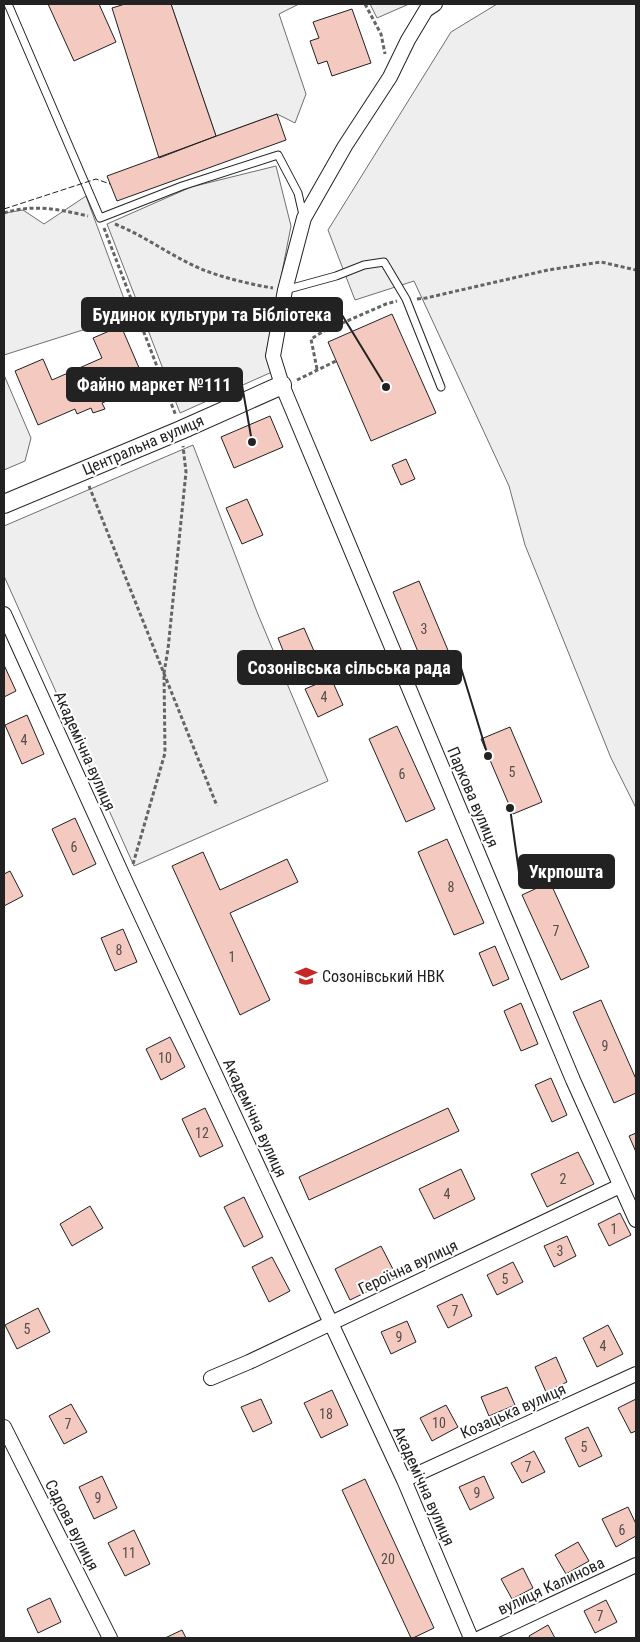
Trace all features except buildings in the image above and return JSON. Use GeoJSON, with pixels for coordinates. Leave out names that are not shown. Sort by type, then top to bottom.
{"type":"FeatureCollection","features":[{"type":"Feature","properties":{"kind":"street","name":"Паркова вулиця"},"geometry":{"type":"LineString","coordinates":[[435,4],[426,10],[421,18],[390,77],[345,146],[304,218],[286,290],[273,356],[569,1071],[636,1220]]}},
{"type":"Feature","properties":{"kind":"street","name":"Центральна вулиця"},"geometry":{"type":"LineString","coordinates":[[4,504],[286,384]]}},
{"type":"Feature","properties":{"kind":"street","name":"Академічна вулиця"},"geometry":{"type":"LineString","coordinates":[[4,614],[127,886],[404,1480],[471,1638]]}},
{"type":"Feature","properties":{"kind":"street","name":"Героїчна вулиця"},"geometry":{"type":"LineString","coordinates":[[211,1378],[446,1270],[620,1186]]}},
{"type":"Feature","properties":{"kind":"street","name":"Козацька вулиця"},"geometry":{"type":"LineString","coordinates":[[404,1480],[636,1374]]}},
{"type":"Feature","properties":{"kind":"street","name":"Садова вулиця"},"geometry":{"type":"LineString","coordinates":[[4,1427],[105,1637]]}},
{"type":"Feature","properties":{"kind":"street","name":"вулиця Калинова"},"geometry":{"type":"LineString","coordinates":[[480,1638],[636,1565]]}},
{"type":"Feature","properties":{"kind":"lane"},"geometry":{"type":"LineString","coordinates":[[8,4],[100,218],[182,186],[278,155],[298,193],[304,218]]}},
{"type":"Feature","properties":{"kind":"lane"},"geometry":{"type":"LineString","coordinates":[[286,290],[336,276],[364,265],[384,262],[406,299],[441,386]]}},
{"type":"Feature","properties":{"kind":"path"},"geometry":{"type":"LineString","coordinates":[[365,4],[381,34],[390,77]]}},
{"type":"Feature","properties":{"kind":"path"},"geometry":{"type":"LineString","coordinates":[[4,213],[25,208],[55,209],[100,218],[130,230],[201,269],[250,284],[286,290]]}},
{"type":"Feature","properties":{"kind":"path"},"geometry":{"type":"LineString","coordinates":[[100,218],[181,430],[186,472],[164,673],[165,753],[127,886]]}},
{"type":"Feature","properties":{"kind":"path"},"geometry":{"type":"LineString","coordinates":[[317,369],[311,339],[324,331],[386,304],[406,299],[426,298],[548,270],[601,262],[636,270]]}},
{"type":"Feature","properties":{"kind":"path"},"geometry":{"type":"LineString","coordinates":[[286,384],[336,361]]}},
{"type":"Feature","properties":{"kind":"path"},"geometry":{"type":"LineString","coordinates":[[83,471],[217,806]]}},
{"type":"Feature","properties":{"kind":"shaded area"},"geometry":{"type":"Polygon","coordinates":[[[171,4],[299,4],[279,14],[306,94],[295,123],[277,114],[216,136],[171,4]]]}},
{"type":"Feature","properties":{"kind":"shaded area"},"geometry":{"type":"Polygon","coordinates":[[[370,4],[409,4],[377,18],[370,4]]]}},
{"type":"Feature","properties":{"kind":"shaded area"},"geometry":{"type":"Polygon","coordinates":[[[497,4],[636,4],[636,808],[611,758],[525,545],[509,486],[414,281],[355,300],[328,230],[451,32],[497,4]]]}},
{"type":"Feature","properties":{"kind":"shaded area"},"geometry":{"type":"Polygon","coordinates":[[[276,166],[291,226],[266,354],[272,372],[180,413],[107,224],[191,187],[276,166]]]}},
{"type":"Feature","properties":{"kind":"shaded area"},"geometry":{"type":"Polygon","coordinates":[[[86,196],[130,315],[4,355],[4,213],[23,210],[44,224],[86,196]]]}},
{"type":"Feature","properties":{"kind":"shaded area"},"geometry":{"type":"Polygon","coordinates":[[[4,375],[31,438],[25,461],[4,470],[4,375]]]}},
{"type":"Feature","properties":{"kind":"shaded area"},"geometry":{"type":"Polygon","coordinates":[[[193,445],[257,612],[328,781],[134,866],[4,576],[4,526],[193,445]]]}},
{"type":"Feature","properties":{"kind":"fence"},"geometry":{"type":"LineString","coordinates":[[4,209],[96,179],[110,184]]}},
{"type":"Feature","properties":{"kind":"place","name":"Будинок культури та Бібліотека"},"geometry":{"type":"Point","coordinates":[386,387]}},
{"type":"Feature","properties":{"kind":"place","name":"Файно маркет №111"},"geometry":{"type":"Point","coordinates":[252,442]}},
{"type":"Feature","properties":{"kind":"place","name":"Созонівська сільська рада"},"geometry":{"type":"Point","coordinates":[488,756]}},
{"type":"Feature","properties":{"kind":"place","name":"Укрпошта"},"geometry":{"type":"Point","coordinates":[510,808]}},
{"type":"Feature","properties":{"kind":"place","name":"Созонівський НВК"},"geometry":{"type":"Point","coordinates":[306,976]}}]}
